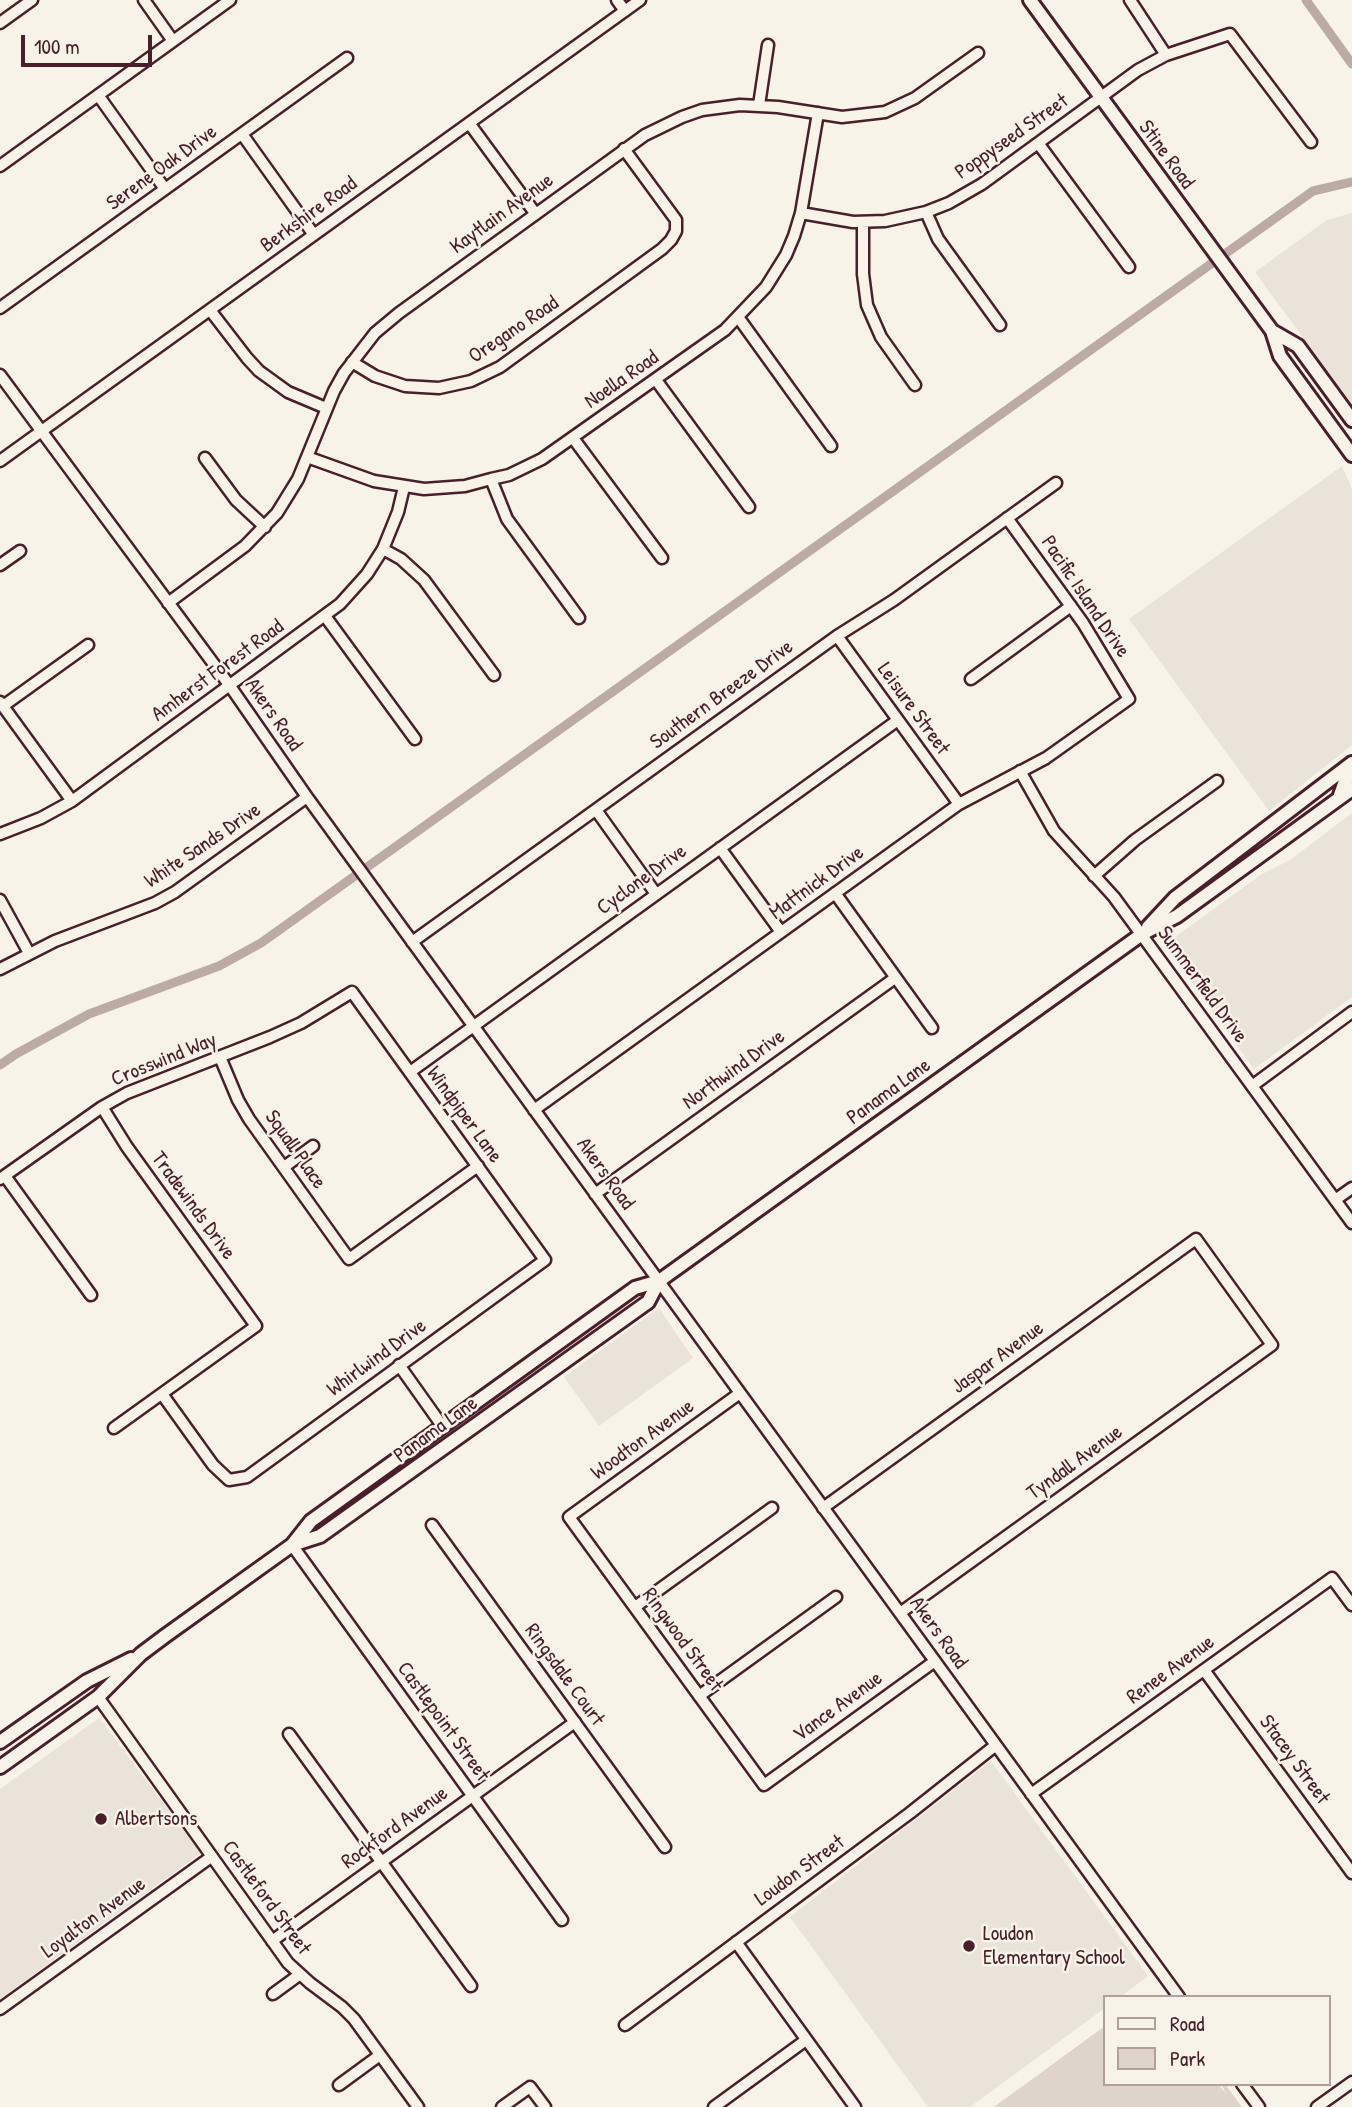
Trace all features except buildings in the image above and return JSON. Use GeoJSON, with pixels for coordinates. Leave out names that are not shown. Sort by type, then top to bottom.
{"type":"FeatureCollection","features":[{"type":"Feature","properties":{"kind":"main road","name":"Stine Road"},"geometry":{"type":"LineString","coordinates":[[1030,0],[1272,331],[1280,356],[1352,455]]}},
{"type":"Feature","properties":{"kind":"main road","name":"Stine Road"},"geometry":{"type":"LineString","coordinates":[[1272,331],[1298,346],[1352,420]]}},
{"type":"Feature","properties":{"kind":"main road","name":"Panama Lane"},"geometry":{"type":"LineString","coordinates":[[1142,934],[1175,898],[1352,763]]}},
{"type":"Feature","properties":{"kind":"main road"},"geometry":{"type":"LineString","coordinates":[[1339,799],[1345,781],[1352,774]]}},
{"type":"Feature","properties":{"kind":"main road"},"geometry":{"type":"LineString","coordinates":[[1276,845],[1316,804],[1320,786]]}},
{"type":"Feature","properties":{"kind":"main road","name":"Panama Lane"},"geometry":{"type":"LineString","coordinates":[[0,1742],[86,1681],[135,1657],[292,1545],[311,1521],[635,1288],[659,1281],[1142,934],[1177,916],[1352,789]]}},
{"type":"Feature","properties":{"kind":"main road","name":"Panama Lane"},"geometry":{"type":"LineString","coordinates":[[292,1545],[320,1536],[648,1302],[659,1281]]}},
{"type":"Feature","properties":{"kind":"main road"},"geometry":{"type":"LineString","coordinates":[[395,1483],[441,1439],[443,1427]]}},
{"type":"Feature","properties":{"kind":"main road"},"geometry":{"type":"LineString","coordinates":[[0,1767],[98,1697],[100,1686],[135,1657]]}},
{"type":"Feature","properties":{"kind":"street"},"geometry":{"type":"LineString","coordinates":[[0,23],[31,0]]}},
{"type":"Feature","properties":{"kind":"street"},"geometry":{"type":"LineString","coordinates":[[144,0],[173,41]]}},
{"type":"Feature","properties":{"kind":"street"},"geometry":{"type":"LineString","coordinates":[[0,166],[230,0]]}},
{"type":"Feature","properties":{"kind":"street"},"geometry":{"type":"LineString","coordinates":[[617,0],[625,11]]}},
{"type":"Feature","properties":{"kind":"street","name":"Berkshire Road"},"geometry":{"type":"LineString","coordinates":[[0,461],[640,0]]}},
{"type":"Feature","properties":{"kind":"street"},"geometry":{"type":"LineString","coordinates":[[1130,0],[1166,55]]}},
{"type":"Feature","properties":{"kind":"street","name":"Poppyseed Street"},"geometry":{"type":"LineString","coordinates":[[801,212],[863,222],[905,218],[926,212],[967,194],[1138,70],[1166,55],[1230,34],[1311,142]]}},
{"type":"Feature","properties":{"kind":"street"},"geometry":{"type":"LineString","coordinates":[[759,105],[768,45]]}},
{"type":"Feature","properties":{"kind":"street","name":"Kaytlain Avenue"},"geometry":{"type":"LineString","coordinates":[[168,603],[245,546],[265,527],[288,497],[339,382],[375,333],[624,149],[654,130],[682,117],[719,107],[759,105],[856,117],[885,112],[901,106],[978,53]]}},
{"type":"Feature","properties":{"kind":"street","name":"Serene Oak Drive"},"geometry":{"type":"LineString","coordinates":[[0,308],[347,58]]}},
{"type":"Feature","properties":{"kind":"street"},"geometry":{"type":"LineString","coordinates":[[98,95],[165,189]]}},
{"type":"Feature","properties":{"kind":"street","name":"Noella Road"},"geometry":{"type":"LineString","coordinates":[[307,457],[374,481],[404,487],[445,488],[491,479],[526,468],[573,438],[656,380],[753,303],[776,272],[794,236],[801,212],[818,113]]}},
{"type":"Feature","properties":{"kind":"street"},"geometry":{"type":"LineString","coordinates":[[469,123],[535,213]]}},
{"type":"Feature","properties":{"kind":"street"},"geometry":{"type":"LineString","coordinates":[[242,134],[314,235]]}},
{"type":"Feature","properties":{"kind":"street"},"geometry":{"type":"LineString","coordinates":[[1038,143],[1129,267]]}},
{"type":"Feature","properties":{"kind":"street","name":"Oregano Road"},"geometry":{"type":"LineString","coordinates":[[352,362],[375,376],[405,386],[439,388],[471,381],[500,366],[662,248],[676,231],[676,220],[624,149]]}},
{"type":"Feature","properties":{"kind":"street"},"geometry":{"type":"LineString","coordinates":[[926,212],[938,239],[1000,325]]}},
{"type":"Feature","properties":{"kind":"street"},"geometry":{"type":"LineString","coordinates":[[863,222],[863,274],[867,305],[881,337],[915,386]]}},
{"type":"Feature","properties":{"kind":"street"},"geometry":{"type":"LineString","coordinates":[[210,310],[259,371],[289,392],[326,408]]}},
{"type":"Feature","properties":{"kind":"street"},"geometry":{"type":"LineString","coordinates":[[738,317],[831,446]]}},
{"type":"Feature","properties":{"kind":"street","name":"Akers Road"},"geometry":{"type":"LineString","coordinates":[[0,374],[230,686],[307,797],[1178,1995]]}},
{"type":"Feature","properties":{"kind":"street"},"geometry":{"type":"LineString","coordinates":[[656,380],[749,507]]}},
{"type":"Feature","properties":{"kind":"street"},"geometry":{"type":"LineString","coordinates":[[573,438],[662,558]]}},
{"type":"Feature","properties":{"kind":"street"},"geometry":{"type":"LineString","coordinates":[[205,458],[236,500],[265,527]]}},
{"type":"Feature","properties":{"kind":"street"},"geometry":{"type":"LineString","coordinates":[[491,479],[507,519],[579,618]]}},
{"type":"Feature","properties":{"kind":"street","name":"Southern Breeze Drive"},"geometry":{"type":"LineString","coordinates":[[412,942],[837,636],[894,600],[1056,483]]}},
{"type":"Feature","properties":{"kind":"street","name":"Amherst Forest Road"},"geometry":{"type":"LineString","coordinates":[[0,834],[41,818],[72,801],[325,616],[355,590],[383,549],[398,512],[404,487]]}},
{"type":"Feature","properties":{"kind":"street","name":"Pacific Island Drive"},"geometry":{"type":"LineString","coordinates":[[1007,518],[1071,606],[1129,699]]}},
{"type":"Feature","properties":{"kind":"street"},"geometry":{"type":"LineString","coordinates":[[383,549],[401,559],[424,580],[494,675]]}},
{"type":"Feature","properties":{"kind":"street"},"geometry":{"type":"LineString","coordinates":[[0,565],[20,551]]}},
{"type":"Feature","properties":{"kind":"street"},"geometry":{"type":"LineString","coordinates":[[971,678],[1071,606]]}},
{"type":"Feature","properties":{"kind":"street"},"geometry":{"type":"LineString","coordinates":[[325,616],[415,739]]}},
{"type":"Feature","properties":{"kind":"street","name":"Leisure Street"},"geometry":{"type":"LineString","coordinates":[[837,636],[959,804]]}},
{"type":"Feature","properties":{"kind":"street"},"geometry":{"type":"LineString","coordinates":[[72,801],[1,704],[88,645]]}},
{"type":"Feature","properties":{"kind":"street","name":"Mattnick Drive"},"geometry":{"type":"LineString","coordinates":[[534,1110],[959,804],[1046,758],[1129,699]]}},
{"type":"Feature","properties":{"kind":"street","name":"Cyclone Drive"},"geometry":{"type":"LineString","coordinates":[[410,1072],[898,720]]}},
{"type":"Feature","properties":{"kind":"street","name":"Summerfield Drive"},"geometry":{"type":"LineString","coordinates":[[1020,771],[1054,831],[1114,897],[1352,1223]]}},
{"type":"Feature","properties":{"kind":"street"},"geometry":{"type":"LineString","coordinates":[[1094,876],[1128,846],[1217,780]]}},
{"type":"Feature","properties":{"kind":"street","name":"White Sands Drive"},"geometry":{"type":"LineString","coordinates":[[0,969],[29,953],[155,903],[175,892],[307,797]]}},
{"type":"Feature","properties":{"kind":"street"},"geometry":{"type":"LineString","coordinates":[[596,810],[656,894]]}},
{"type":"Feature","properties":{"kind":"street"},"geometry":{"type":"LineString","coordinates":[[720,848],[781,932]]}},
{"type":"Feature","properties":{"kind":"street"},"geometry":{"type":"LineString","coordinates":[[835,893],[932,1028]]}},
{"type":"Feature","properties":{"kind":"street"},"geometry":{"type":"LineString","coordinates":[[0,900],[29,953]]}},
{"type":"Feature","properties":{"kind":"street","name":"Northwind Drive"},"geometry":{"type":"LineString","coordinates":[[595,1194],[895,978]]}},
{"type":"Feature","properties":{"kind":"street","name":"Crosswind Way"},"geometry":{"type":"LineString","coordinates":[[2,1177],[102,1107],[147,1085],[301,1023],[352,992]]}},
{"type":"Feature","properties":{"kind":"street","name":"Windpiper Lane"},"geometry":{"type":"LineString","coordinates":[[352,992],[545,1260]]}},
{"type":"Feature","properties":{"kind":"street"},"geometry":{"type":"LineString","coordinates":[[1252,1086],[1352,1012]]}},
{"type":"Feature","properties":{"kind":"street","name":"Squall Place"},"geometry":{"type":"LineString","coordinates":[[220,1057],[238,1100],[349,1259],[478,1166]]}},
{"type":"Feature","properties":{"kind":"street","name":"Tradewinds Drive"},"geometry":{"type":"LineString","coordinates":[[102,1107],[127,1147],[256,1326],[162,1394]]}},
{"type":"Feature","properties":{"kind":"street"},"geometry":{"type":"LineString","coordinates":[[284,1167],[313,1146]]}},
{"type":"Feature","properties":{"kind":"street"},"geometry":{"type":"LineString","coordinates":[[2,1177],[91,1295]]}},
{"type":"Feature","properties":{"kind":"street"},"geometry":{"type":"LineString","coordinates":[[1335,1200],[1352,1188]]}},
{"type":"Feature","properties":{"kind":"street","name":"Tyndall Avenue"},"geometry":{"type":"LineString","coordinates":[[900,1613],[1272,1345],[1196,1239]]}},
{"type":"Feature","properties":{"kind":"street","name":"Jaspar Avenue"},"geometry":{"type":"LineString","coordinates":[[823,1507],[1196,1239]]}},
{"type":"Feature","properties":{"kind":"street","name":"Whirlwind Drive"},"geometry":{"type":"LineString","coordinates":[[162,1394],[213,1465],[229,1480],[247,1476],[545,1260]]}},
{"type":"Feature","properties":{"kind":"street"},"geometry":{"type":"LineString","coordinates":[[400,1365],[443,1427]]}},
{"type":"Feature","properties":{"kind":"street","name":"Woodton Avenue"},"geometry":{"type":"LineString","coordinates":[[569,1517],[740,1393]]}},
{"type":"Feature","properties":{"kind":"street"},"geometry":{"type":"LineString","coordinates":[[114,1428],[162,1394]]}},
{"type":"Feature","properties":{"kind":"street"},"geometry":{"type":"LineString","coordinates":[[635,1607],[772,1508]]}},
{"type":"Feature","properties":{"kind":"street","name":"Ringwood Street"},"geometry":{"type":"LineString","coordinates":[[569,1517],[764,1785]]}},
{"type":"Feature","properties":{"kind":"street","name":"Ringsdale Court"},"geometry":{"type":"LineString","coordinates":[[432,1525],[665,1847]]}},
{"type":"Feature","properties":{"kind":"street","name":"Castlepoint Street"},"geometry":{"type":"LineString","coordinates":[[292,1545],[562,1920]]}},
{"type":"Feature","properties":{"kind":"street","name":"Renee Avenue"},"geometry":{"type":"LineString","coordinates":[[1031,1794],[1332,1578],[1352,1605]]}},
{"type":"Feature","properties":{"kind":"street"},"geometry":{"type":"LineString","coordinates":[[699,1696],[836,1597]]}},
{"type":"Feature","properties":{"kind":"street","name":"Vance Avenue"},"geometry":{"type":"LineString","coordinates":[[764,1785],[935,1661]]}},
{"type":"Feature","properties":{"kind":"street","name":"Stacey Street"},"geometry":{"type":"LineString","coordinates":[[1204,1670],[1352,1874]]}},
{"type":"Feature","properties":{"kind":"street","name":"Castleford Street"},"geometry":{"type":"LineString","coordinates":[[98,1697],[272,1941],[299,1975],[342,2007],[418,2107]]}},
{"type":"Feature","properties":{"kind":"street","name":"Rockford Avenue"},"geometry":{"type":"LineString","coordinates":[[272,1941],[575,1722]]}},
{"type":"Feature","properties":{"kind":"street"},"geometry":{"type":"LineString","coordinates":[[289,1734],[471,1986]]}},
{"type":"Feature","properties":{"kind":"street","name":"Loudon Street"},"geometry":{"type":"LineString","coordinates":[[625,2025],[910,1813],[996,1745]]}},
{"type":"Feature","properties":{"kind":"street","name":"Loyalton Avenue"},"geometry":{"type":"LineString","coordinates":[[0,2009],[212,1857]]}},
{"type":"Feature","properties":{"kind":"street"},"geometry":{"type":"LineString","coordinates":[[736,1942],[855,2107]]}},
{"type":"Feature","properties":{"kind":"street"},"geometry":{"type":"LineString","coordinates":[[273,1994],[299,1975]]}},
{"type":"Feature","properties":{"kind":"street"},"geometry":{"type":"LineString","coordinates":[[714,2107],[806,2040]]}},
{"type":"Feature","properties":{"kind":"street"},"geometry":{"type":"LineString","coordinates":[[340,2085],[380,2056]]}},
{"type":"Feature","properties":{"kind":"street"},"geometry":{"type":"LineString","coordinates":[[1317,2107],[1352,2082]]}},
{"type":"Feature","properties":{"kind":"street"},"geometry":{"type":"LineString","coordinates":[[1243,2086],[1259,2107]]}},
{"type":"Feature","properties":{"kind":"street"},"geometry":{"type":"LineString","coordinates":[[502,2107],[530,2087],[545,2107]]}},
{"type":"Feature","properties":{"kind":"shaded area"},"geometry":{"type":"Polygon","coordinates":[[[1352,213],[1352,405],[1255,272],[1327,220],[1352,213]]]}},
{"type":"Feature","properties":{"kind":"shaded area"},"geometry":{"type":"Polygon","coordinates":[[[1342,466],[1352,489],[1352,745],[1269,811],[1129,619],[1342,466]]]}},
{"type":"Feature","properties":{"kind":"shaded area"},"geometry":{"type":"Polygon","coordinates":[[[1352,813],[1352,997],[1254,1069],[1169,951],[1171,940],[1262,874],[1290,860],[1352,813]]]}},
{"type":"Feature","properties":{"kind":"shaded area"},"geometry":{"type":"Polygon","coordinates":[[[659,1308],[693,1358],[599,1426],[564,1377],[659,1308]]]}},
{"type":"Feature","properties":{"kind":"shaded area"},"geometry":{"type":"Polygon","coordinates":[[[99,1718],[201,1853],[0,1999],[0,1789],[99,1718]]]}},
{"type":"Feature","properties":{"kind":"shaded area","name":"Loudon Elementary School"},"geometry":{"type":"Polygon","coordinates":[[[991,1761],[1148,1976],[1123,1995],[1104,1995],[1104,2009],[970,2107],[928,2107],[790,1917],[991,1761]]]}},
{"type":"Feature","properties":{"kind":"green space"},"geometry":{"type":"Polygon","coordinates":[[[1104,2027],[1104,2086],[1220,2086],[1227,2095],[1222,2086],[1226,2086],[1242,2107],[994,2107],[1104,2027]]]}},
{"type":"Feature","properties":{"kind":"waterway"},"geometry":{"type":"LineString","coordinates":[[1306,0],[1352,64]]}},
{"type":"Feature","properties":{"kind":"waterway"},"geometry":{"type":"LineString","coordinates":[[0,1065],[89,1014],[219,966],[261,943],[1313,191],[1352,182]]}},
{"type":"Feature","properties":{"kind":"place","name":"Albertsons"},"geometry":{"type":"Point","coordinates":[101,1819]}},
{"type":"Feature","properties":{"kind":"place","name":"Loudon Elementary School"},"geometry":{"type":"Point","coordinates":[969,1946]}}]}
